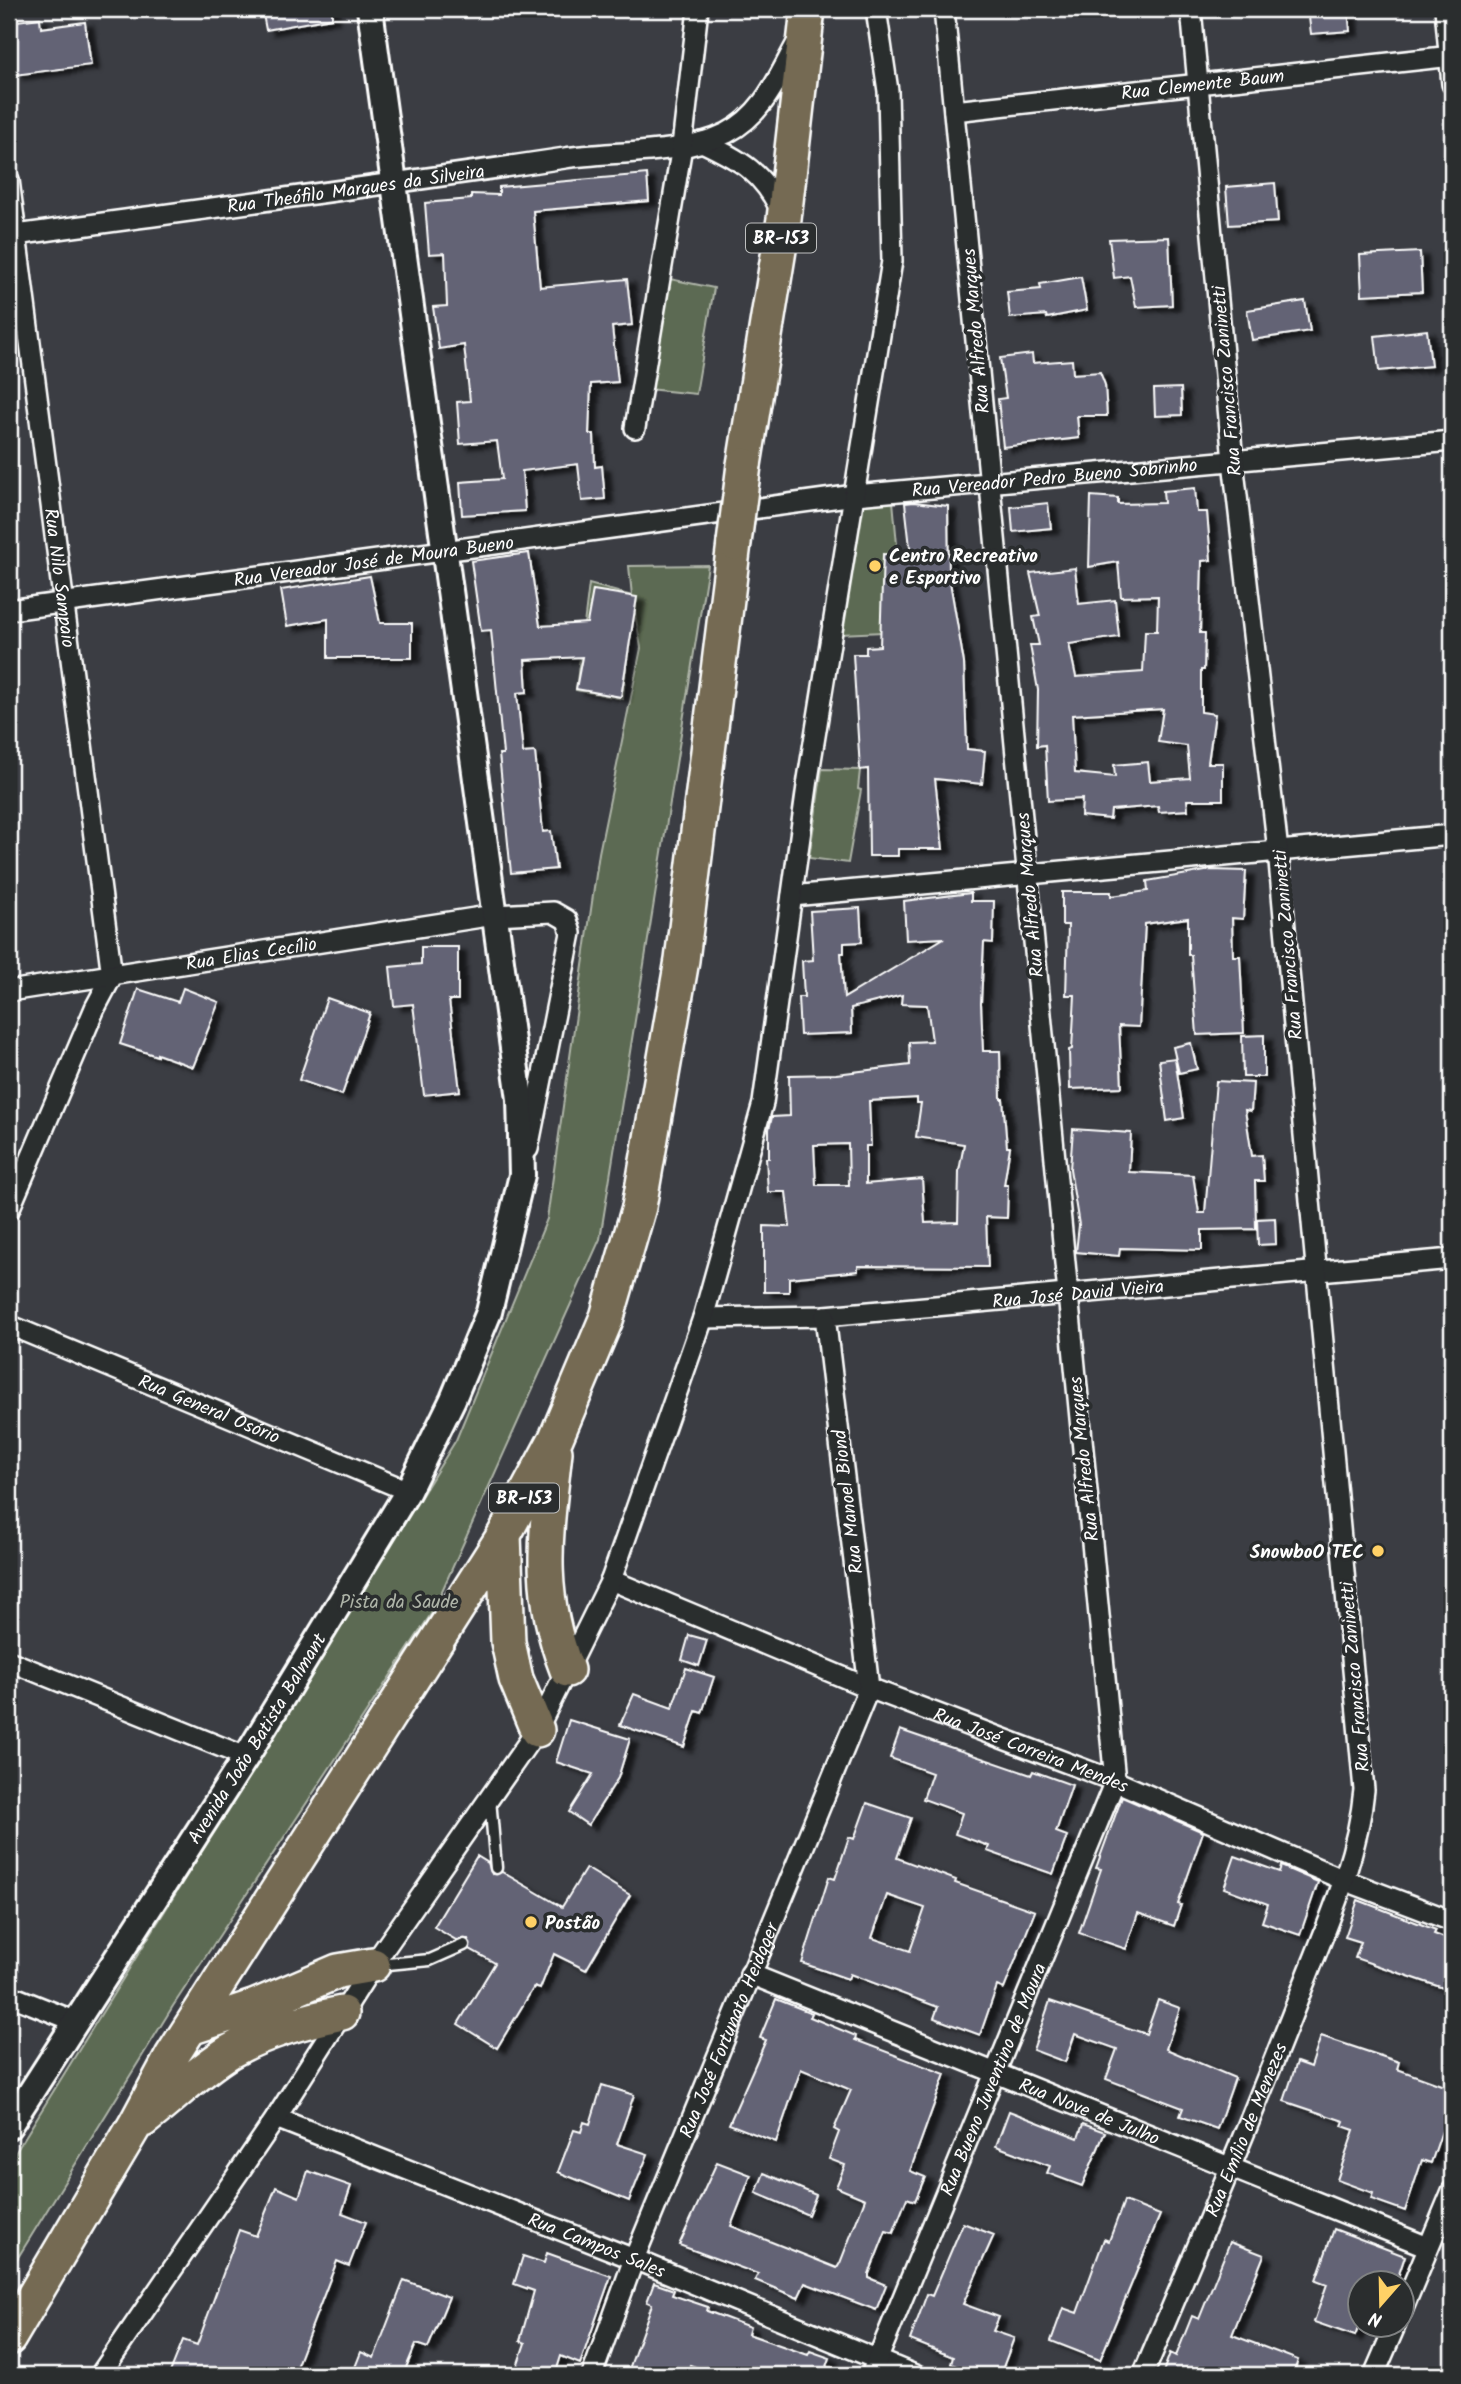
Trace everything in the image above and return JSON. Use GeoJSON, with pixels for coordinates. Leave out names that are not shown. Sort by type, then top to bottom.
{"type":"FeatureCollection","features":[{"type":"Feature","properties":{"kind":"highway","name":"BR-153"},"geometry":{"type":"LineString","coordinates":[[11,2331],[190,2028],[504,1535],[556,1438],[607,1318],[639,1207],[682,960],[744,465],[784,219],[806,19]]}},
{"type":"Feature","properties":{"kind":"highway"},"geometry":{"type":"LineString","coordinates":[[556,1438],[544,1576],[551,1620],[567,1670]]}},
{"type":"Feature","properties":{"kind":"highway"},"geometry":{"type":"LineString","coordinates":[[504,1535],[509,1642],[516,1679],[537,1730]]}},
{"type":"Feature","properties":{"kind":"highway"},"geometry":{"type":"LineString","coordinates":[[190,2028],[256,2006],[338,1971],[373,1965]]}},
{"type":"Feature","properties":{"kind":"highway"},"geometry":{"type":"LineString","coordinates":[[135,2125],[226,2054],[249,2041],[312,2019],[342,2013]]}},
{"type":"Feature","properties":{"kind":"street","name":"Avenida João Batista Balmant"},"geometry":{"type":"LineString","coordinates":[[9,2126],[246,1757],[408,1491],[453,1398],[489,1312],[522,1175],[520,1099],[370,9]]}},
{"type":"Feature","properties":{"kind":"street"},"geometry":{"type":"LineString","coordinates":[[635,428],[692,144],[698,9]]}},
{"type":"Feature","properties":{"kind":"street"},"geometry":{"type":"LineString","coordinates":[[100,2375],[276,2118],[373,1965],[537,1730],[611,1580],[703,1318],[763,1103],[792,896],[892,261],[888,91],[876,9]]}},
{"type":"Feature","properties":{"kind":"street","name":"Rua Alfredo Marques"},"geometry":{"type":"LineString","coordinates":[[944,9],[1115,1781]]}},
{"type":"Feature","properties":{"kind":"street","name":"Rua Francisco Zaninetti"},"geometry":{"type":"LineString","coordinates":[[1191,9],[1233,461],[1278,851],[1364,1790],[1360,1827],[1344,1880]]}},
{"type":"Feature","properties":{"kind":"street"},"geometry":{"type":"LineString","coordinates":[[1445,9],[1452,84]]}},
{"type":"Feature","properties":{"kind":"street"},"geometry":{"type":"LineString","coordinates":[[692,144],[727,133],[755,112],[776,84],[806,19]]}},
{"type":"Feature","properties":{"kind":"street","name":"Rua Clemente Baum"},"geometry":{"type":"LineString","coordinates":[[954,111],[1451,56]]}},
{"type":"Feature","properties":{"kind":"street","name":"Rua Theófilo Marques da Silveira"},"geometry":{"type":"LineString","coordinates":[[12,235],[394,184],[600,153],[692,144]]}},
{"type":"Feature","properties":{"kind":"street"},"geometry":{"type":"LineString","coordinates":[[692,144],[740,160],[757,173],[784,219]]}},
{"type":"Feature","properties":{"kind":"street","name":"Rua Nilo Sampaio"},"geometry":{"type":"LineString","coordinates":[[9,180],[12,235],[66,603],[112,976]]}},
{"type":"Feature","properties":{"kind":"street","name":"Rua Vereador Pedro Bueno Sobrinho"},"geometry":{"type":"LineString","coordinates":[[736,527],[855,495],[1452,442]]}},
{"type":"Feature","properties":{"kind":"street","name":"Rua Vereador José de Moura Bueno"},"geometry":{"type":"LineString","coordinates":[[9,610],[446,552],[736,527]]}},
{"type":"Feature","properties":{"kind":"street"},"geometry":{"type":"LineString","coordinates":[[792,896],[1452,835]]}},
{"type":"Feature","properties":{"kind":"street","name":"Rua Elias Cecílio"},"geometry":{"type":"LineString","coordinates":[[9,991],[494,915],[553,912],[568,920],[571,933],[522,1175]]}},
{"type":"Feature","properties":{"kind":"street"},"geometry":{"type":"LineString","coordinates":[[9,1210],[95,1008],[112,976]]}},
{"type":"Feature","properties":{"kind":"street","name":"Rua José David Vieira"},"geometry":{"type":"LineString","coordinates":[[703,1318],[825,1316],[1452,1259]]}},
{"type":"Feature","properties":{"kind":"street","name":"Rua Manoel Biond"},"geometry":{"type":"LineString","coordinates":[[825,1316],[869,1688]]}},
{"type":"Feature","properties":{"kind":"street","name":"Rua General Osório"},"geometry":{"type":"LineString","coordinates":[[9,1325],[408,1491]]}},
{"type":"Feature","properties":{"kind":"street","name":"Rua José Correira Mendes"},"geometry":{"type":"LineString","coordinates":[[611,1580],[869,1688],[1115,1781],[1344,1880],[1452,1922]]}},
{"type":"Feature","properties":{"kind":"street"},"geometry":{"type":"LineString","coordinates":[[9,1661],[246,1757]]}},
{"type":"Feature","properties":{"kind":"street","name":"Rua José Fortunato Heidgger"},"geometry":{"type":"LineString","coordinates":[[592,2375],[634,2259],[869,1688]]}},
{"type":"Feature","properties":{"kind":"street","name":"Rua Bueno Juventino de Moura"},"geometry":{"type":"LineString","coordinates":[[875,2367],[1115,1781]]}},
{"type":"Feature","properties":{"kind":"street","name":"Rua Emílio de Menezes"},"geometry":{"type":"LineString","coordinates":[[1143,2375],[1232,2169],[1344,1880]]}},
{"type":"Feature","properties":{"kind":"street","name":"Rua Nove de Julho"},"geometry":{"type":"LineString","coordinates":[[750,1974],[1428,2247]]}},
{"type":"Feature","properties":{"kind":"street"},"geometry":{"type":"LineString","coordinates":[[9,1995],[77,2022]]}},
{"type":"Feature","properties":{"kind":"street","name":"Rua Campos Sales"},"geometry":{"type":"LineString","coordinates":[[276,2118],[634,2259],[875,2367],[915,2375]]}},
{"type":"Feature","properties":{"kind":"street"},"geometry":{"type":"LineString","coordinates":[[1416,2277],[1452,2191]]}},
{"type":"Feature","properties":{"kind":"street"},"geometry":{"type":"LineString","coordinates":[[1374,2375],[1390,2338]]}},
{"type":"Feature","properties":{"kind":"lane"},"geometry":{"type":"LineString","coordinates":[[490,1798],[496,1868]]}},
{"type":"Feature","properties":{"kind":"lane"},"geometry":{"type":"LineString","coordinates":[[373,1965],[430,1960],[464,1945]]}},
{"type":"Feature","properties":{"kind":"green space"},"geometry":{"type":"Polygon","coordinates":[[[665,278],[714,288],[696,394],[648,389],[665,278]]]}},
{"type":"Feature","properties":{"kind":"green space","name":"Centro Recreativo e Esportivo"},"geometry":{"type":"Polygon","coordinates":[[[893,501],[905,631],[840,634],[860,502],[893,501]]]}},
{"type":"Feature","properties":{"kind":"green space","name":"Pista da Saude"},"geometry":{"type":"Polygon","coordinates":[[[708,565],[600,1239],[433,1611],[173,2006],[9,2272],[9,2163],[456,1440],[547,1219],[599,853],[641,648],[633,601],[623,699],[576,690],[589,584],[632,596],[629,566],[708,565]]]}},
{"type":"Feature","properties":{"kind":"green space"},"geometry":{"type":"Polygon","coordinates":[[[822,769],[860,770],[858,789],[861,790],[848,863],[809,858],[822,769]]]}},
{"type":"Feature","properties":{"kind":"building"},"geometry":{"type":"Polygon","coordinates":[[[262,9],[332,9],[332,18],[266,30],[262,9]]]}},
{"type":"Feature","properties":{"kind":"building"},"geometry":{"type":"Polygon","coordinates":[[[1308,9],[1348,9],[1350,31],[1311,34],[1308,9]]]}},
{"type":"Feature","properties":{"kind":"building"},"geometry":{"type":"Polygon","coordinates":[[[40,18],[41,28],[85,22],[91,65],[15,75],[9,22],[40,18]]]}},
{"type":"Feature","properties":{"kind":"building"},"geometry":{"type":"Polygon","coordinates":[[[647,174],[649,201],[533,211],[540,287],[627,279],[632,325],[612,327],[618,382],[591,384],[589,434],[594,434],[595,467],[602,466],[605,499],[582,501],[578,464],[522,471],[525,511],[462,515],[460,482],[502,479],[497,441],[460,444],[457,402],[470,401],[464,345],[439,349],[433,307],[447,306],[445,253],[429,254],[425,203],[471,199],[471,194],[499,195],[499,187],[647,174]]]}},
{"type":"Feature","properties":{"kind":"building"},"geometry":{"type":"Polygon","coordinates":[[[1275,183],[1278,222],[1229,225],[1226,187],[1275,183]]]}},
{"type":"Feature","properties":{"kind":"building"},"geometry":{"type":"Polygon","coordinates":[[[1169,237],[1172,305],[1136,307],[1130,276],[1114,278],[1109,239],[1169,237]]]}},
{"type":"Feature","properties":{"kind":"building"},"geometry":{"type":"Polygon","coordinates":[[[1420,252],[1422,292],[1362,295],[1360,255],[1420,252]]]}},
{"type":"Feature","properties":{"kind":"building"},"geometry":{"type":"Polygon","coordinates":[[[1081,277],[1087,310],[1047,318],[1046,315],[1010,318],[1007,292],[1041,289],[1040,284],[1081,277]]]}},
{"type":"Feature","properties":{"kind":"building"},"geometry":{"type":"Polygon","coordinates":[[[1305,301],[1310,331],[1252,340],[1247,310],[1305,301]]]}},
{"type":"Feature","properties":{"kind":"building"},"geometry":{"type":"Polygon","coordinates":[[[1427,330],[1431,366],[1379,371],[1375,336],[1427,330]]]}},
{"type":"Feature","properties":{"kind":"building"},"geometry":{"type":"Polygon","coordinates":[[[1032,354],[1033,363],[1072,360],[1073,374],[1100,372],[1105,385],[1107,416],[1077,416],[1079,438],[1003,447],[998,399],[1006,398],[1000,358],[1032,354]]]}},
{"type":"Feature","properties":{"kind":"building"},"geometry":{"type":"Polygon","coordinates":[[[1181,388],[1182,415],[1155,416],[1154,389],[1181,388]]]}},
{"type":"Feature","properties":{"kind":"building"},"geometry":{"type":"Polygon","coordinates":[[[1195,488],[1197,512],[1207,512],[1211,560],[1202,561],[1200,633],[1205,633],[1204,670],[1201,670],[1201,712],[1215,714],[1208,763],[1223,763],[1223,800],[1187,800],[1188,810],[1159,812],[1158,806],[1111,810],[1110,819],[1081,816],[1082,799],[1048,801],[1045,745],[1037,746],[1038,690],[1030,645],[1039,645],[1033,617],[1040,616],[1030,573],[1075,568],[1079,604],[1115,600],[1119,637],[1069,644],[1076,677],[1143,672],[1145,631],[1157,631],[1158,596],[1121,597],[1118,562],[1089,567],[1091,496],[1118,498],[1118,504],[1164,503],[1163,491],[1195,488]],[[1163,709],[1072,715],[1075,773],[1115,777],[1114,765],[1148,762],[1150,781],[1190,778],[1187,746],[1158,742],[1163,709]]]}},
{"type":"Feature","properties":{"kind":"building"},"geometry":{"type":"Polygon","coordinates":[[[905,503],[948,506],[949,576],[964,663],[967,749],[985,751],[982,784],[935,779],[943,849],[898,849],[898,856],[869,856],[868,769],[860,770],[853,654],[866,654],[866,647],[880,646],[883,554],[911,556],[905,503]]]}},
{"type":"Feature","properties":{"kind":"building"},"geometry":{"type":"Polygon","coordinates":[[[1048,503],[1051,528],[1013,532],[1011,507],[1048,503]]]}},
{"type":"Feature","properties":{"kind":"building"},"geometry":{"type":"Polygon","coordinates":[[[529,553],[540,626],[587,623],[593,590],[637,597],[621,697],[576,689],[582,657],[525,660],[527,692],[517,693],[523,753],[535,752],[543,832],[551,831],[556,869],[511,873],[499,754],[503,754],[491,630],[481,631],[471,561],[529,553]]]}},
{"type":"Feature","properties":{"kind":"building"},"geometry":{"type":"Polygon","coordinates":[[[370,576],[380,623],[412,623],[412,658],[328,658],[328,619],[287,626],[281,590],[370,576]]]}},
{"type":"Feature","properties":{"kind":"building"},"geometry":{"type":"Polygon","coordinates":[[[1211,870],[1246,871],[1243,919],[1232,918],[1233,956],[1240,956],[1244,1033],[1197,1035],[1191,955],[1188,955],[1188,918],[1145,924],[1139,1027],[1119,1026],[1122,1087],[1070,1089],[1069,1050],[1072,1049],[1075,995],[1066,995],[1068,925],[1062,925],[1062,892],[1111,892],[1111,896],[1148,891],[1147,881],[1211,870]]]}},
{"type":"Feature","properties":{"kind":"building"},"geometry":{"type":"Polygon","coordinates":[[[971,893],[971,901],[994,901],[993,943],[984,942],[981,1003],[983,1051],[1000,1051],[1001,1099],[1007,1147],[1010,1147],[1004,1185],[1008,1185],[1007,1218],[986,1217],[988,1267],[858,1266],[858,1271],[789,1278],[789,1292],[764,1292],[764,1226],[790,1227],[786,1192],[768,1192],[766,1158],[769,1158],[769,1129],[772,1117],[790,1116],[789,1075],[836,1074],[910,1065],[909,1042],[932,1041],[927,1005],[901,1004],[902,995],[851,1008],[852,1033],[800,1035],[798,997],[804,997],[802,961],[813,960],[810,911],[860,908],[862,942],[844,943],[844,953],[841,953],[844,998],[944,938],[906,940],[904,901],[971,893]],[[917,1098],[869,1101],[871,1146],[866,1146],[866,1184],[922,1179],[925,1223],[958,1222],[959,1171],[964,1144],[916,1137],[921,1103],[917,1103],[917,1098]],[[848,1144],[814,1145],[816,1185],[849,1185],[848,1144]]]}},
{"type":"Feature","properties":{"kind":"building"},"geometry":{"type":"Polygon","coordinates":[[[421,947],[458,947],[458,1000],[449,1000],[460,1091],[424,1095],[413,1004],[394,1006],[390,967],[421,964],[421,947]]]}},
{"type":"Feature","properties":{"kind":"building"},"geometry":{"type":"Polygon","coordinates":[[[183,988],[219,1002],[193,1067],[120,1044],[138,989],[178,1002],[183,988]]]}},
{"type":"Feature","properties":{"kind":"building"},"geometry":{"type":"Polygon","coordinates":[[[327,998],[370,1013],[342,1095],[299,1080],[327,998]]]}},
{"type":"Feature","properties":{"kind":"building"},"geometry":{"type":"Polygon","coordinates":[[[1264,1035],[1264,1077],[1243,1077],[1242,1036],[1264,1035]]]}},
{"type":"Feature","properties":{"kind":"building"},"geometry":{"type":"Polygon","coordinates":[[[1191,1043],[1197,1069],[1179,1073],[1173,1047],[1191,1043]]]}},
{"type":"Feature","properties":{"kind":"building"},"geometry":{"type":"Polygon","coordinates":[[[1175,1058],[1184,1118],[1167,1121],[1159,1060],[1175,1058]]]}},
{"type":"Feature","properties":{"kind":"building"},"geometry":{"type":"Polygon","coordinates":[[[1216,1081],[1253,1083],[1251,1111],[1245,1110],[1252,1156],[1262,1155],[1264,1181],[1255,1181],[1256,1229],[1202,1230],[1202,1250],[1120,1248],[1119,1256],[1076,1252],[1079,1225],[1070,1169],[1073,1129],[1131,1133],[1129,1172],[1193,1175],[1199,1213],[1205,1213],[1216,1081]]]}},
{"type":"Feature","properties":{"kind":"building"},"geometry":{"type":"Polygon","coordinates":[[[1275,1218],[1276,1244],[1258,1245],[1257,1219],[1275,1218]]]}},
{"type":"Feature","properties":{"kind":"building"},"geometry":{"type":"Polygon","coordinates":[[[689,1635],[707,1640],[699,1666],[682,1660],[689,1635]]]}},
{"type":"Feature","properties":{"kind":"building"},"geometry":{"type":"Polygon","coordinates":[[[686,1668],[714,1677],[702,1713],[696,1711],[684,1747],[620,1725],[634,1694],[672,1708],[686,1668]]]}},
{"type":"Feature","properties":{"kind":"building"},"geometry":{"type":"Polygon","coordinates":[[[569,1720],[630,1739],[618,1778],[588,1825],[569,1812],[593,1774],[556,1762],[569,1720]]]}},
{"type":"Feature","properties":{"kind":"building"},"geometry":{"type":"Polygon","coordinates":[[[900,1730],[1031,1775],[1033,1771],[1072,1785],[1056,1832],[1067,1836],[1053,1874],[987,1851],[989,1846],[955,1834],[962,1813],[923,1799],[932,1773],[890,1758],[900,1730]]]}},
{"type":"Feature","properties":{"kind":"building"},"geometry":{"type":"Polygon","coordinates":[[[1122,1797],[1203,1832],[1178,1904],[1181,1905],[1174,1926],[1138,1913],[1126,1949],[1079,1933],[1101,1869],[1096,1868],[1122,1797]]]}},
{"type":"Feature","properties":{"kind":"building"},"geometry":{"type":"Polygon","coordinates":[[[867,1803],[911,1818],[897,1858],[956,1880],[955,1883],[1035,1911],[1004,1989],[997,1986],[980,2035],[934,2018],[938,2007],[850,1974],[848,1979],[802,1963],[829,1877],[835,1879],[849,1837],[854,1839],[867,1803]],[[887,1895],[872,1938],[910,1951],[925,1908],[887,1895]]]}},
{"type":"Feature","properties":{"kind":"building"},"geometry":{"type":"Polygon","coordinates":[[[477,1856],[488,1863],[492,1874],[502,1872],[562,1907],[586,1868],[630,1895],[586,1970],[554,1954],[540,1989],[534,1987],[497,2048],[458,2024],[495,1963],[470,1949],[468,1939],[456,1940],[434,1927],[477,1856]]]}},
{"type":"Feature","properties":{"kind":"building"},"geometry":{"type":"Polygon","coordinates":[[[1235,1856],[1279,1872],[1281,1866],[1318,1882],[1300,1935],[1262,1922],[1268,1904],[1224,1888],[1235,1856]]]}},
{"type":"Feature","properties":{"kind":"building"},"geometry":{"type":"Polygon","coordinates":[[[1358,1900],[1436,1930],[1434,1934],[1452,1941],[1452,1991],[1355,1958],[1361,1942],[1345,1937],[1358,1900]]]}},
{"type":"Feature","properties":{"kind":"building"},"geometry":{"type":"Polygon","coordinates":[[[776,1999],[812,2013],[810,2017],[856,2036],[855,2040],[945,2074],[910,2171],[925,2177],[915,2201],[907,2198],[893,2233],[886,2231],[869,2274],[869,2278],[886,2285],[876,2310],[805,2283],[798,2298],[755,2280],[758,2274],[679,2245],[717,2162],[751,2175],[731,2226],[837,2268],[840,2263],[865,2199],[836,2187],[845,2165],[829,2159],[839,2132],[834,2129],[851,2090],[801,2069],[776,2142],[729,2124],[766,2040],[760,2038],[776,1999]]]}},
{"type":"Feature","properties":{"kind":"building"},"geometry":{"type":"Polygon","coordinates":[[[1158,2000],[1180,2008],[1166,2049],[1235,2078],[1217,2129],[1180,2116],[1183,2108],[1106,2079],[1117,2049],[1075,2034],[1065,2062],[1033,2050],[1050,2001],[1146,2034],[1158,2000]]]}},
{"type":"Feature","properties":{"kind":"building"},"geometry":{"type":"Polygon","coordinates":[[[1321,2036],[1399,2062],[1397,2069],[1452,2089],[1452,2131],[1443,2128],[1431,2163],[1422,2160],[1405,2211],[1371,2199],[1373,2193],[1337,2180],[1354,2130],[1342,2126],[1344,2121],[1284,2101],[1297,2062],[1311,2067],[1321,2036]]]}},
{"type":"Feature","properties":{"kind":"building"},"geometry":{"type":"Polygon","coordinates":[[[602,2085],[634,2095],[617,2144],[648,2154],[629,2201],[558,2172],[574,2130],[581,2132],[584,2122],[590,2124],[602,2085]]]}},
{"type":"Feature","properties":{"kind":"building"},"geometry":{"type":"Polygon","coordinates":[[[1009,2111],[1078,2138],[1083,2124],[1105,2132],[1082,2186],[1047,2173],[1050,2166],[996,2146],[1009,2111]]]}},
{"type":"Feature","properties":{"kind":"building"},"geometry":{"type":"Polygon","coordinates":[[[308,2171],[351,2186],[342,2213],[366,2222],[349,2266],[337,2261],[293,2375],[169,2375],[183,2340],[197,2345],[239,2230],[256,2236],[276,2187],[299,2197],[308,2171]]]}},
{"type":"Feature","properties":{"kind":"building"},"geometry":{"type":"Polygon","coordinates":[[[764,2173],[816,2195],[808,2215],[756,2193],[764,2173]]]}},
{"type":"Feature","properties":{"kind":"building"},"geometry":{"type":"Polygon","coordinates":[[[1124,2201],[1160,2215],[1100,2360],[1051,2341],[1063,2308],[1077,2313],[1104,2239],[1109,2241],[1124,2201]]]}},
{"type":"Feature","properties":{"kind":"building"},"geometry":{"type":"Polygon","coordinates":[[[963,2223],[994,2235],[963,2304],[999,2317],[993,2331],[1014,2338],[1000,2375],[980,2375],[951,2364],[953,2357],[910,2340],[927,2294],[932,2296],[963,2223]]]}},
{"type":"Feature","properties":{"kind":"building"},"geometry":{"type":"Polygon","coordinates":[[[1334,2229],[1405,2256],[1401,2268],[1346,2268],[1346,2333],[1314,2322],[1327,2284],[1316,2280],[1334,2229]]]}},
{"type":"Feature","properties":{"kind":"building"},"geometry":{"type":"Polygon","coordinates":[[[1230,2242],[1264,2255],[1232,2335],[1298,2360],[1293,2375],[1162,2375],[1170,2353],[1176,2356],[1192,2316],[1199,2319],[1230,2242]]]}},
{"type":"Feature","properties":{"kind":"building"},"geometry":{"type":"Polygon","coordinates":[[[547,2253],[611,2276],[580,2364],[561,2356],[555,2375],[514,2375],[525,2343],[520,2341],[534,2291],[514,2284],[523,2256],[544,2263],[547,2253]]]}},
{"type":"Feature","properties":{"kind":"building"},"geometry":{"type":"Polygon","coordinates":[[[404,2280],[449,2297],[428,2348],[416,2344],[405,2370],[416,2375],[352,2375],[361,2352],[374,2358],[404,2280]]]}},
{"type":"Feature","properties":{"kind":"building"},"geometry":{"type":"Polygon","coordinates":[[[654,2283],[674,2290],[672,2295],[708,2307],[707,2311],[750,2327],[748,2334],[808,2355],[810,2351],[830,2358],[824,2375],[719,2375],[690,2365],[686,2375],[627,2375],[652,2304],[647,2302],[654,2283]]]}},
{"type":"Feature","properties":{"kind":"place","name":"Centro Recreativo e Esportivo"},"geometry":{"type":"Point","coordinates":[875,566]}},
{"type":"Feature","properties":{"kind":"place","name":"SnowboO TEC"},"geometry":{"type":"Point","coordinates":[1378,1551]}},
{"type":"Feature","properties":{"kind":"place","name":"Postão"},"geometry":{"type":"Point","coordinates":[531,1922]}}]}
